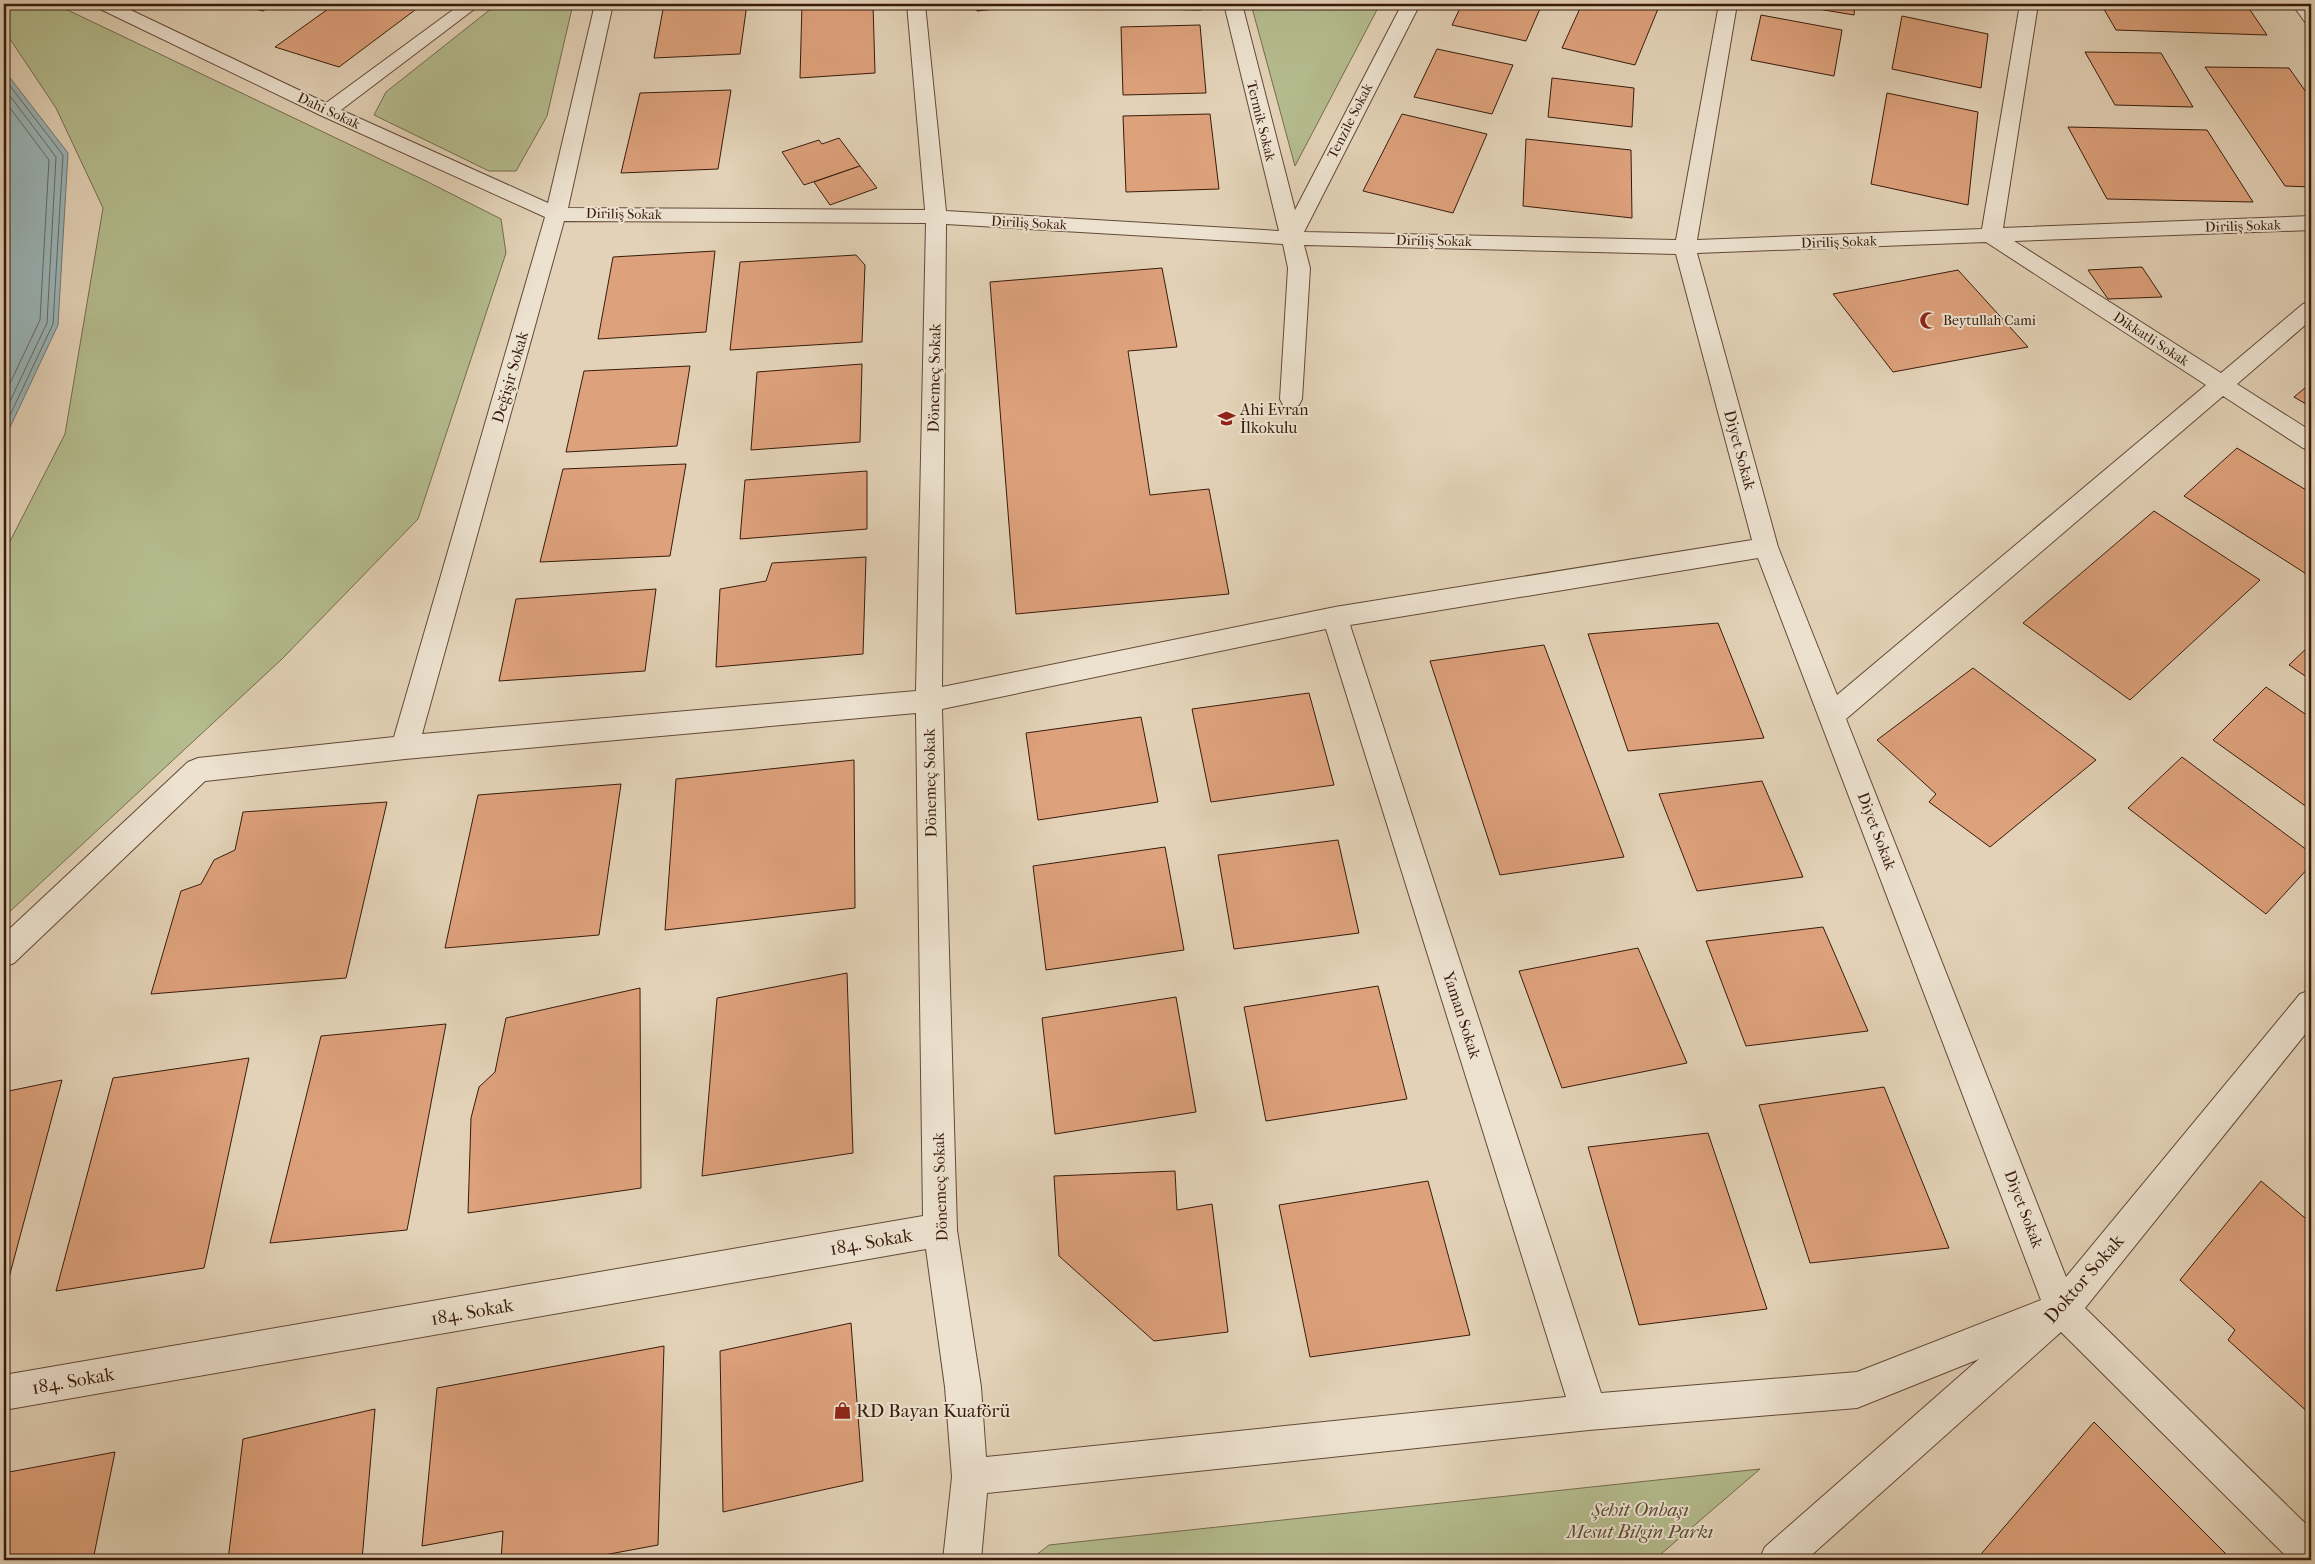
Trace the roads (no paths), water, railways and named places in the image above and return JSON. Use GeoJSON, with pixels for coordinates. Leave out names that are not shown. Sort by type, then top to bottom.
{"type":"FeatureCollection","features":[{"type":"Feature","properties":{"kind":"street","name":"Dahi Sokak"},"geometry":{"type":"LineString","coordinates":[[104,4],[327,111],[556,214]]}},
{"type":"Feature","properties":{"kind":"street"},"geometry":{"type":"LineString","coordinates":[[327,111],[472,4]]}},
{"type":"Feature","properties":{"kind":"street","name":"Değişir Sokak"},"geometry":{"type":"LineString","coordinates":[[405,747],[556,214],[604,4]]}},
{"type":"Feature","properties":{"kind":"street","name":"Dönemeç Sokak"},"geometry":{"type":"LineString","coordinates":[[916,4],[936,217],[929,700],[940,1230],[963,1387],[970,1476],[962,1560]]}},
{"type":"Feature","properties":{"kind":"street","name":"Termik Sokak"},"geometry":{"type":"LineString","coordinates":[[1233,4],[1299,268],[1291,399]]}},
{"type":"Feature","properties":{"kind":"street","name":"Tenzile Sokak"},"geometry":{"type":"LineString","coordinates":[[1290,238],[1411,4]]}},
{"type":"Feature","properties":{"kind":"street","name":"Diyet Sokak"},"geometry":{"type":"LineString","coordinates":[[1728,4],[1685,248],[1766,547],[2062,1309],[2311,1555]]}},
{"type":"Feature","properties":{"kind":"street"},"geometry":{"type":"LineString","coordinates":[[1990,236],[2029,4]]}},
{"type":"Feature","properties":{"kind":"street"},"geometry":{"type":"LineString","coordinates":[[2301,4],[2311,18]]}},
{"type":"Feature","properties":{"kind":"street","name":"Diriliş Sokak"},"geometry":{"type":"LineString","coordinates":[[556,214],[936,217],[1290,238],[1685,248],[2311,223]]}},
{"type":"Feature","properties":{"kind":"street","name":"Dikkatli Sokak"},"geometry":{"type":"LineString","coordinates":[[1990,236],[2311,442]]}},
{"type":"Feature","properties":{"kind":"street"},"geometry":{"type":"LineString","coordinates":[[1832,715],[2311,309]]}},
{"type":"Feature","properties":{"kind":"street"},"geometry":{"type":"LineString","coordinates":[[4,953],[198,770],[405,747],[929,700],[1335,617],[1766,547]]}},
{"type":"Feature","properties":{"kind":"street","name":"Yaman Sokak"},"geometry":{"type":"LineString","coordinates":[[1335,617],[1589,1412]]}},
{"type":"Feature","properties":{"kind":"street","name":"Doktor Sokak"},"geometry":{"type":"LineString","coordinates":[[1778,1560],[2062,1309],[2311,1004]]}},
{"type":"Feature","properties":{"kind":"street","name":"184. Sokak"},"geometry":{"type":"LineString","coordinates":[[4,1393],[940,1230]]}},
{"type":"Feature","properties":{"kind":"street"},"geometry":{"type":"LineString","coordinates":[[970,1476],[1589,1412],[1857,1390],[2062,1309]]}},
{"type":"Feature","properties":{"kind":"water"},"geometry":{"type":"Polygon","coordinates":[[[4,70],[68,153],[58,325],[4,440],[4,70]]]}},
{"type":"Feature","properties":{"kind":"place","name":"Beytullah Cami"},"geometry":{"type":"Point","coordinates":[1929,320]}},
{"type":"Feature","properties":{"kind":"place","name":"Ahi Evran İlkokulu"},"geometry":{"type":"Point","coordinates":[1226,418]}},
{"type":"Feature","properties":{"kind":"place","name":"RD Bayan Kuaförü"},"geometry":{"type":"Point","coordinates":[842,1411]}},
{"type":"Feature","properties":{"kind":"park label","name":"Şehit Onbaşı Mesut Bilgin Parkı"},"geometry":{"type":"Point","coordinates":[1640,1521]}}]}
